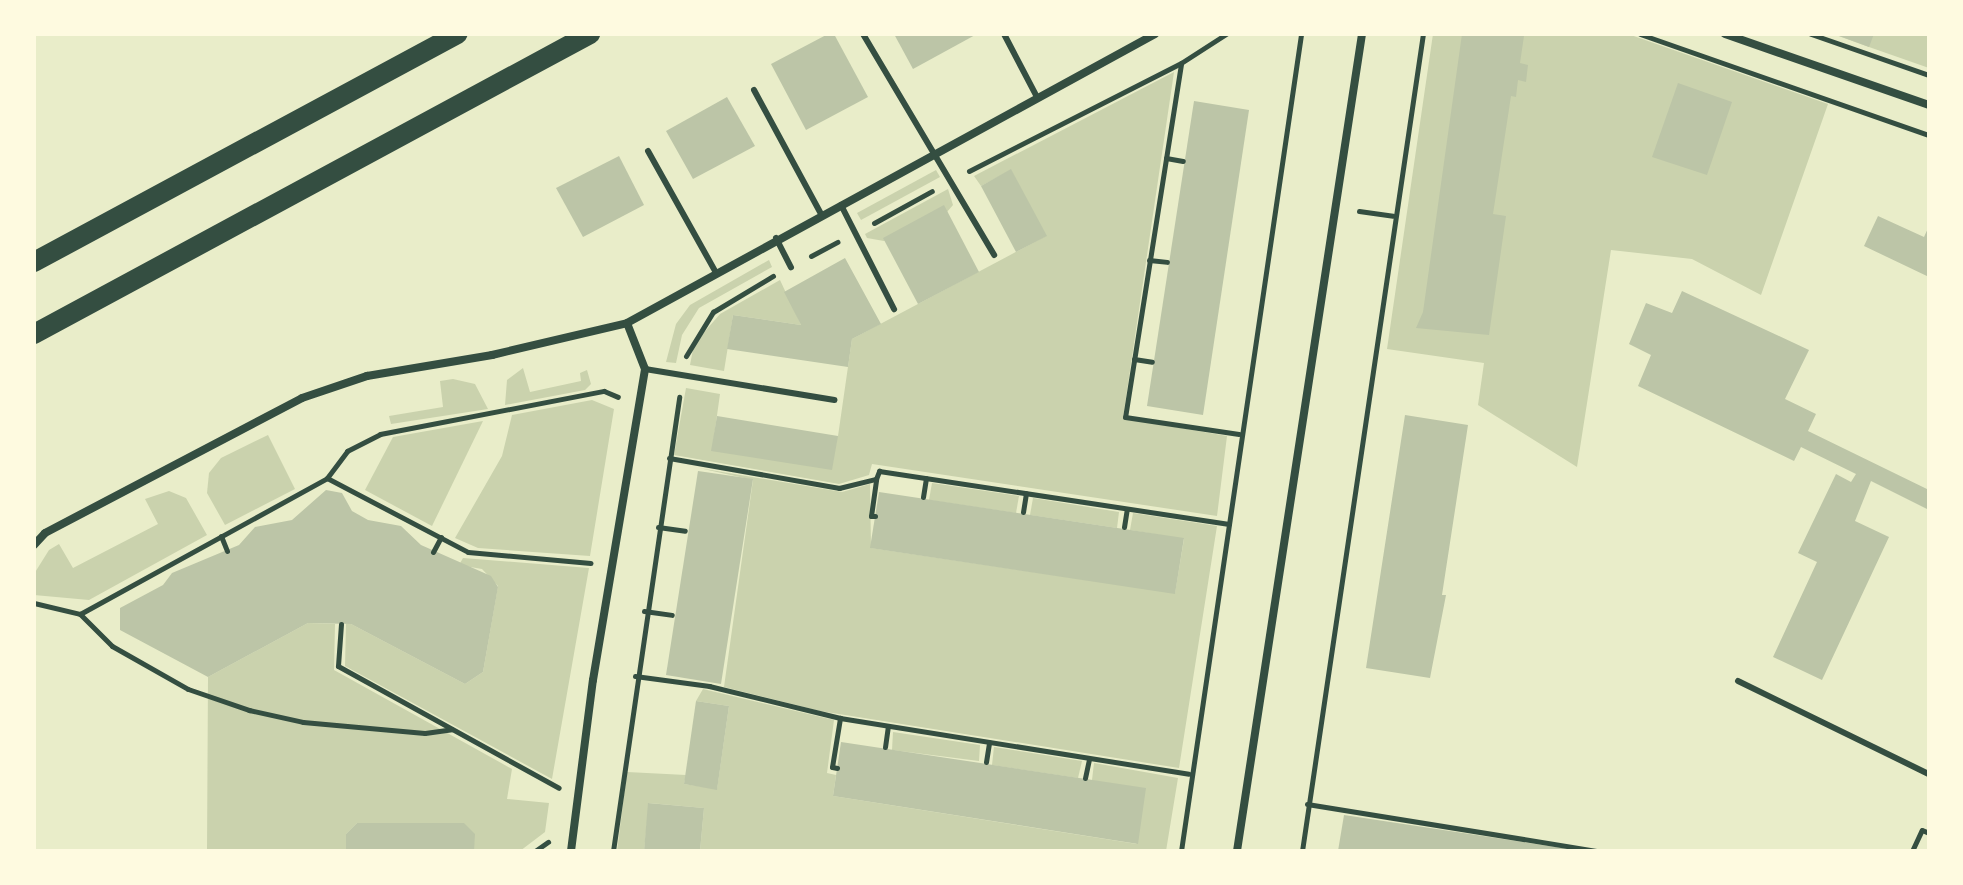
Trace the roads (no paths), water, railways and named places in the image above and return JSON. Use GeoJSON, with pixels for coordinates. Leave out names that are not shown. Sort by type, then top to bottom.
{"type":"FeatureCollection","features":[{"type":"Feature","properties":{"kind":"main road"},"geometry":{"type":"LineString","coordinates":[[34,262],[458,34]]}},
{"type":"Feature","properties":{"kind":"main road"},"geometry":{"type":"LineString","coordinates":[[34,334],[590,34]]}},
{"type":"Feature","properties":{"kind":"street"},"geometry":{"type":"LineString","coordinates":[[34,545],[45,533],[302,398],[367,376],[492,355],[627,323],[715,271],[1155,34]]}},
{"type":"Feature","properties":{"kind":"street"},"geometry":{"type":"LineString","coordinates":[[1237,851],[1338,208],[1362,34]]}},
{"type":"Feature","properties":{"kind":"street"},"geometry":{"type":"LineString","coordinates":[[1725,34],[1929,105]]}},
{"type":"Feature","properties":{"kind":"street"},"geometry":{"type":"LineString","coordinates":[[571,851],[576,794],[645,369],[627,323]]}},
{"type":"Feature","properties":{"kind":"lane"},"geometry":{"type":"LineString","coordinates":[[863,34],[954,180],[994,255]]}},
{"type":"Feature","properties":{"kind":"lane"},"geometry":{"type":"LineString","coordinates":[[1004,34],[1037,97]]}},
{"type":"Feature","properties":{"kind":"lane"},"geometry":{"type":"LineString","coordinates":[[754,90],[821,214]]}},
{"type":"Feature","properties":{"kind":"lane"},"geometry":{"type":"LineString","coordinates":[[648,151],[715,271]]}},
{"type":"Feature","properties":{"kind":"lane"},"geometry":{"type":"LineString","coordinates":[[840,204],[894,309]]}},
{"type":"Feature","properties":{"kind":"lane"},"geometry":{"type":"LineString","coordinates":[[776,238],[791,267]]}},
{"type":"Feature","properties":{"kind":"lane"},"geometry":{"type":"LineString","coordinates":[[645,369],[834,400]]}},
{"type":"Feature","properties":{"kind":"lane"},"geometry":{"type":"LineString","coordinates":[[1738,681],[1929,774]]}}]}
